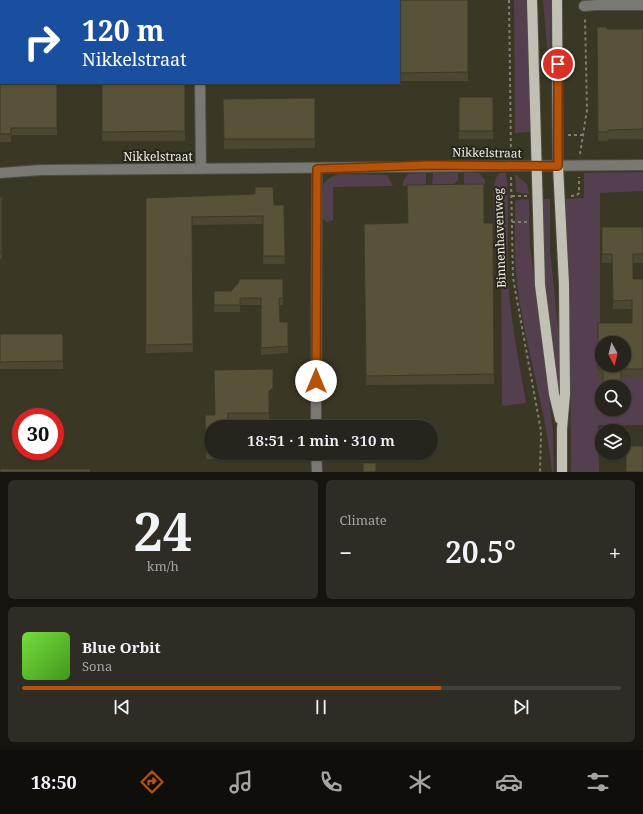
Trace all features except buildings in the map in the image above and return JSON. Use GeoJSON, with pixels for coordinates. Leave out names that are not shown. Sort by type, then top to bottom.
{"type":"FeatureCollection","features":[{"type":"Feature","properties":{"kind":"main road"},"geometry":{"type":"LineString","coordinates":[[532,0],[536,166],[542,304],[554,394],[562,429]]}},
{"type":"Feature","properties":{"kind":"main road"},"geometry":{"type":"LineString","coordinates":[[557,0],[558,166],[564,284],[565,394],[562,429],[562,472]]}},
{"type":"Feature","properties":{"kind":"street"},"geometry":{"type":"LineString","coordinates":[[584,6],[597,4],[643,5]]}},
{"type":"Feature","properties":{"kind":"street"},"geometry":{"type":"LineString","coordinates":[[200,84],[201,169]]}},
{"type":"Feature","properties":{"kind":"street","name":"Nikkelstraat"},"geometry":{"type":"LineString","coordinates":[[0,172],[41,170],[317,169],[429,165],[511,167],[643,165]]}},
{"type":"Feature","properties":{"kind":"street"},"geometry":{"type":"LineString","coordinates":[[316,420],[317,169]]}},
{"type":"Feature","properties":{"kind":"street"},"geometry":{"type":"LineString","coordinates":[[316,460],[317,472]]}},
{"type":"Feature","properties":{"kind":"path","name":"Binnenhavenweg"},"geometry":{"type":"LineString","coordinates":[[509,0],[512,222],[515,291],[541,430],[540,472]]}},
{"type":"Feature","properties":{"kind":"path"},"geometry":{"type":"LineString","coordinates":[[574,196],[579,192],[580,152],[587,110],[584,6]]}},
{"type":"Feature","properties":{"kind":"path"},"geometry":{"type":"LineString","coordinates":[[568,135],[583,135]]}},
{"type":"Feature","properties":{"kind":"path"},"geometry":{"type":"LineString","coordinates":[[512,222],[528,222]]}},
{"type":"Feature","properties":{"kind":"shaded area"},"geometry":{"type":"Polygon","coordinates":[[[400,0],[643,0],[643,472],[0,472],[0,84],[400,84],[400,0]]]}},
{"type":"Feature","properties":{"kind":"shaded area"},"geometry":{"type":"Polygon","coordinates":[[[514,0],[528,0],[530,132],[515,133],[514,0]]]}},
{"type":"Feature","properties":{"kind":"shaded area"},"geometry":{"type":"Polygon","coordinates":[[[543,0],[551,0],[550,79],[543,0]]]}},
{"type":"Feature","properties":{"kind":"shaded area"},"geometry":{"type":"Polygon","coordinates":[[[643,172],[643,191],[600,193],[600,332],[643,332],[643,425],[595,424],[595,460],[599,460],[599,472],[571,472],[570,314],[565,199],[584,198],[584,173],[643,172]]]}},
{"type":"Feature","properties":{"kind":"shaded area"},"geometry":{"type":"Polygon","coordinates":[[[426,173],[426,185],[403,186],[403,181],[408,174],[426,173]]]}},
{"type":"Feature","properties":{"kind":"shaded area"},"geometry":{"type":"Polygon","coordinates":[[[433,173],[458,173],[458,180],[453,185],[432,185],[433,173]]]}},
{"type":"Feature","properties":{"kind":"shaded area"},"geometry":{"type":"Polygon","coordinates":[[[464,173],[479,173],[485,180],[485,185],[464,185],[464,173]]]}},
{"type":"Feature","properties":{"kind":"shaded area"},"geometry":{"type":"Polygon","coordinates":[[[500,173],[506,173],[508,199],[509,292],[515,340],[526,403],[502,406],[501,231],[496,230],[494,199],[495,183],[500,173]]]}},
{"type":"Feature","properties":{"kind":"shaded area"},"geometry":{"type":"Polygon","coordinates":[[[339,174],[387,175],[393,186],[333,187],[333,220],[327,222],[321,217],[321,191],[326,181],[339,174]]]}},
{"type":"Feature","properties":{"kind":"shaded area"},"geometry":{"type":"Polygon","coordinates":[[[515,174],[527,184],[529,194],[516,192],[515,174]]]}},
{"type":"Feature","properties":{"kind":"shaded area"},"geometry":{"type":"Polygon","coordinates":[[[529,199],[530,247],[553,431],[554,472],[552,472],[545,425],[525,331],[516,274],[515,202],[517,200],[529,199]]]}},
{"type":"Feature","properties":{"kind":"shaded area"},"geometry":{"type":"Polygon","coordinates":[[[542,199],[550,199],[550,249],[560,348],[559,394],[544,285],[542,199]]]}},
{"type":"Feature","properties":{"kind":"route"},"geometry":{"type":"LineString","coordinates":[[316,381],[317,169],[429,165],[511,167],[558,166],[558,64]]}}]}
